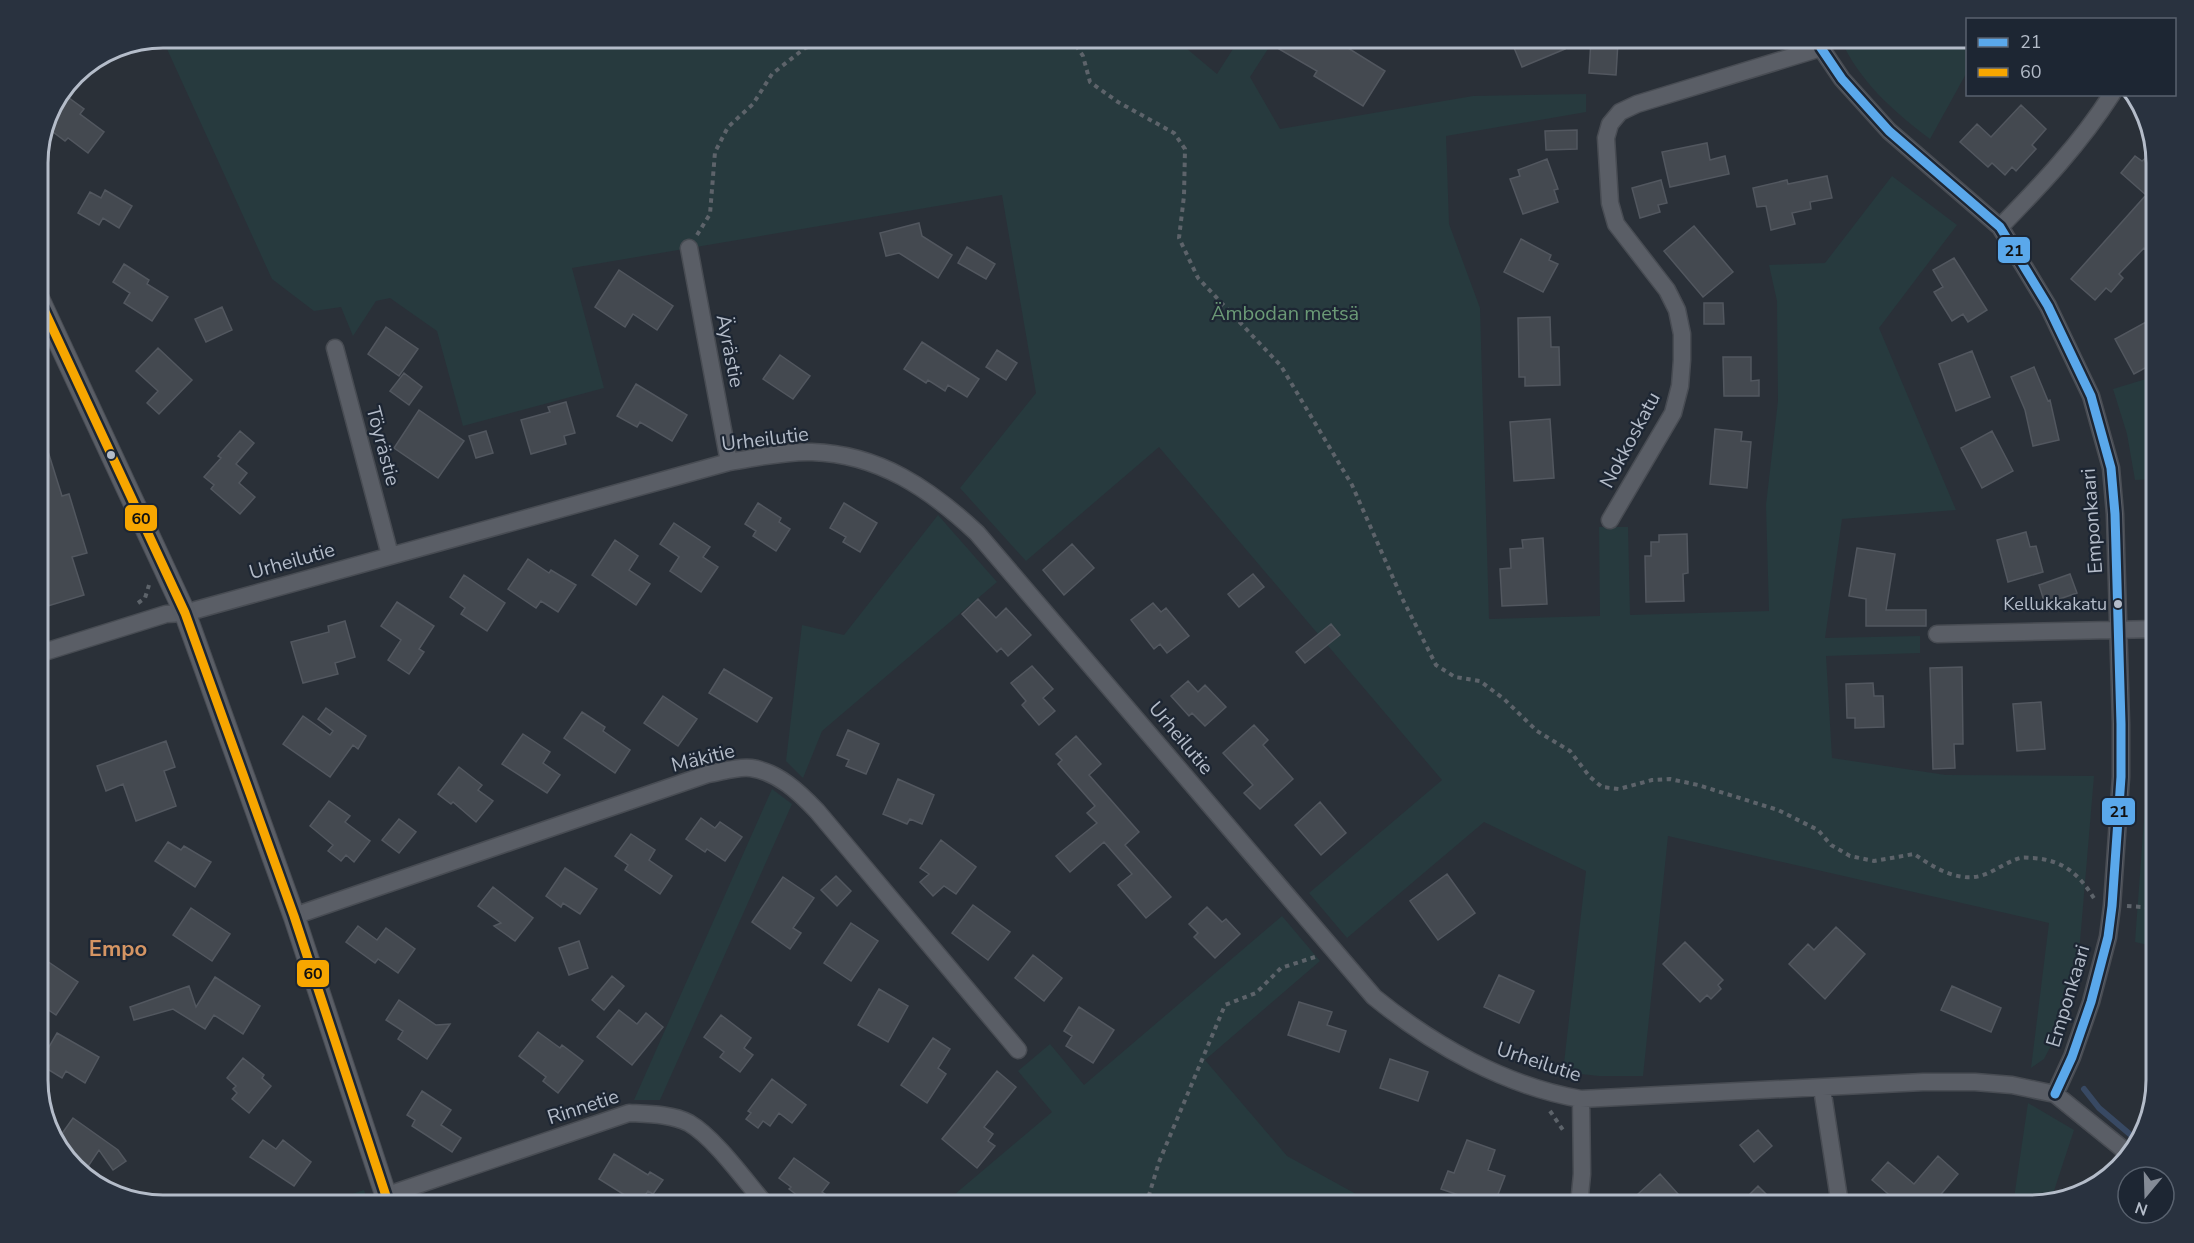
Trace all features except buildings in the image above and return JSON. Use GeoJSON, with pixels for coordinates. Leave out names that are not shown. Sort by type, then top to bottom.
{"type":"FeatureCollection","features":[{"type":"Feature","properties":{"kind":"street","name":"Nokkoskatu"},"geometry":{"type":"LineString","coordinates":[[1610,520],[1673,413],[1680,386],[1682,334],[1677,310],[1667,290],[1616,224],[1610,203],[1606,138],[1610,124],[1620,112],[1637,104],[1804,48]]}},
{"type":"Feature","properties":{"kind":"street","name":"Emponkaari"},"geometry":{"type":"LineString","coordinates":[[1823,48],[1863,104],[1889,131],[2000,227],[2048,306],[2091,396],[2111,468],[2119,631],[2121,777],[2115,880],[2108,937],[2091,1002],[2072,1057],[2055,1094]]}},
{"type":"Feature","properties":{"kind":"street"},"geometry":{"type":"LineString","coordinates":[[2000,227],[2048,178],[2091,127],[2111,96]]}},
{"type":"Feature","properties":{"kind":"street","name":"Äyrästie"},"geometry":{"type":"LineString","coordinates":[[689,248],[729,462]]}},
{"type":"Feature","properties":{"kind":"street"},"geometry":{"type":"LineString","coordinates":[[48,318],[185,613],[294,916],[385,1195]]}},
{"type":"Feature","properties":{"kind":"street","name":"Töyrästie"},"geometry":{"type":"LineString","coordinates":[[335,348],[390,555]]}},
{"type":"Feature","properties":{"kind":"street","name":"Urheilutie"},"geometry":{"type":"LineString","coordinates":[[48,651],[166,614],[185,613],[729,462],[811,452],[852,457],[889,469],[947,505],[977,533],[1374,997],[1406,1023],[1443,1046],[1517,1080],[1559,1095],[1581,1099],[1923,1082],[2012,1085],[2055,1094],[2123,1149]]}},
{"type":"Feature","properties":{"kind":"street"},"geometry":{"type":"LineString","coordinates":[[1937,634],[2146,630]]}},
{"type":"Feature","properties":{"kind":"street","name":"Mäkitie"},"geometry":{"type":"LineString","coordinates":[[294,916],[708,774],[750,768],[777,777],[797,791],[817,811],[1018,1050]]}},
{"type":"Feature","properties":{"kind":"street"},"geometry":{"type":"LineString","coordinates":[[1822,1088],[1838,1195]]}},
{"type":"Feature","properties":{"kind":"street"},"geometry":{"type":"LineString","coordinates":[[1580,1195],[1581,1099]]}},
{"type":"Feature","properties":{"kind":"street","name":"Rinnetie"},"geometry":{"type":"LineString","coordinates":[[404,1195],[629,1113],[654,1114],[688,1123],[706,1137],[756,1195]]}},
{"type":"Feature","properties":{"kind":"path"},"geometry":{"type":"LineString","coordinates":[[689,248],[710,214],[715,152],[728,127],[753,104],[772,74],[805,48]]}},
{"type":"Feature","properties":{"kind":"path"},"geometry":{"type":"LineString","coordinates":[[1078,48],[1083,56],[1090,82],[1118,102],[1174,133],[1185,149],[1184,196],[1179,238],[1198,278],[1281,366],[1352,485],[1401,596],[1436,665],[1455,677],[1480,681],[1504,699],[1537,730],[1570,751],[1590,777],[1602,788],[1619,789],[1652,780],[1670,779],[1698,785],[1778,810],[1818,830],[1831,845],[1850,856],[1874,861],[1914,854],[1935,868],[1964,878],[1988,875],[2021,857],[2046,859],[2070,869],[2086,884],[2100,905],[2101,896]]}},
{"type":"Feature","properties":{"kind":"path"},"geometry":{"type":"LineString","coordinates":[[1149,1195],[1159,1162],[1225,1005],[1256,993],[1281,968],[1333,951]]}},
{"type":"Feature","properties":{"kind":"green space","name":"Ämbodan metsä"},"geometry":{"type":"Polygon","coordinates":[[[167,48],[1186,48],[1217,74],[1234,48],[1269,48],[1250,77],[1280,129],[1473,96],[1586,94],[1586,112],[1446,136],[1449,224],[1480,308],[1489,619],[1600,616],[1599,527],[1628,527],[1630,615],[1769,611],[1766,505],[1778,401],[1777,301],[1769,265],[1825,263],[1892,176],[1957,225],[1879,328],[1956,510],[1842,519],[1825,638],[1920,636],[1920,653],[1826,656],[1832,758],[1946,775],[2094,776],[2080,942],[2055,1038],[2044,1059],[2031,1068],[2049,923],[1668,836],[1643,1076],[1599,1076],[1563,1072],[1586,871],[1484,822],[1347,938],[1309,893],[1442,780],[1159,447],[1026,561],[960,488],[1036,393],[1002,195],[572,268],[604,388],[463,426],[437,331],[390,298],[376,301],[353,336],[341,307],[314,311],[272,279],[167,48]]]}},
{"type":"Feature","properties":{"kind":"green space"},"geometry":{"type":"Polygon","coordinates":[[[1845,48],[1966,48],[1966,74],[1930,139],[1878,94],[1845,48]]]}},
{"type":"Feature","properties":{"kind":"green space"},"geometry":{"type":"Polygon","coordinates":[[[2146,379],[2146,479],[2135,480],[2127,434],[2113,389],[2146,379]]]}},
{"type":"Feature","properties":{"kind":"green space"},"geometry":{"type":"Polygon","coordinates":[[[938,515],[997,582],[822,731],[803,778],[786,761],[802,625],[844,635],[938,515]]]}},
{"type":"Feature","properties":{"kind":"green space"},"geometry":{"type":"Polygon","coordinates":[[[772,789],[792,804],[660,1100],[634,1100],[772,789]]]}},
{"type":"Feature","properties":{"kind":"green space"},"geometry":{"type":"Polygon","coordinates":[[[2146,792],[2146,945],[2135,942],[2146,792]]]}},
{"type":"Feature","properties":{"kind":"green space"},"geometry":{"type":"Polygon","coordinates":[[[1282,916],[1320,961],[1205,1060],[1287,1156],[1358,1195],[954,1195],[1052,1112],[1018,1071],[1050,1044],[1084,1085],[1282,916]]]}},
{"type":"Feature","properties":{"kind":"green space"},"geometry":{"type":"Polygon","coordinates":[[[2028,1103],[2074,1130],[2053,1193],[2014,1195],[2028,1103]]]}},
{"type":"Feature","properties":{"kind":"green space"},"geometry":{"type":"Polygon","coordinates":[[[364,1190],[366,1195],[349,1195],[364,1190]]]}},
{"type":"Feature","properties":{"kind":"waterway"},"geometry":{"type":"LineString","coordinates":[[2084,1089],[2099,1108],[2132,1136]]}},
{"type":"Feature","properties":{"kind":"transit line","name":"21"},"geometry":{"type":"LineString","coordinates":[[1821,48],[1842,79],[1889,131],[2000,227],[2048,306],[2091,396],[2111,468],[2115,514],[2121,724],[2121,777],[2112,906],[2108,937],[2091,1002],[2072,1057],[2055,1094]]}},
{"type":"Feature","properties":{"kind":"transit line","name":"60"},"geometry":{"type":"LineString","coordinates":[[48,318],[185,613],[294,916],[386,1195]]}},
{"type":"Feature","properties":{"kind":"place","name":"Kellukkakatu"},"geometry":{"type":"Point","coordinates":[2118,604]}},
{"type":"Feature","properties":{"kind":"district","name":"Empo"},"geometry":{"type":"Point","coordinates":[118,949]}}]}
